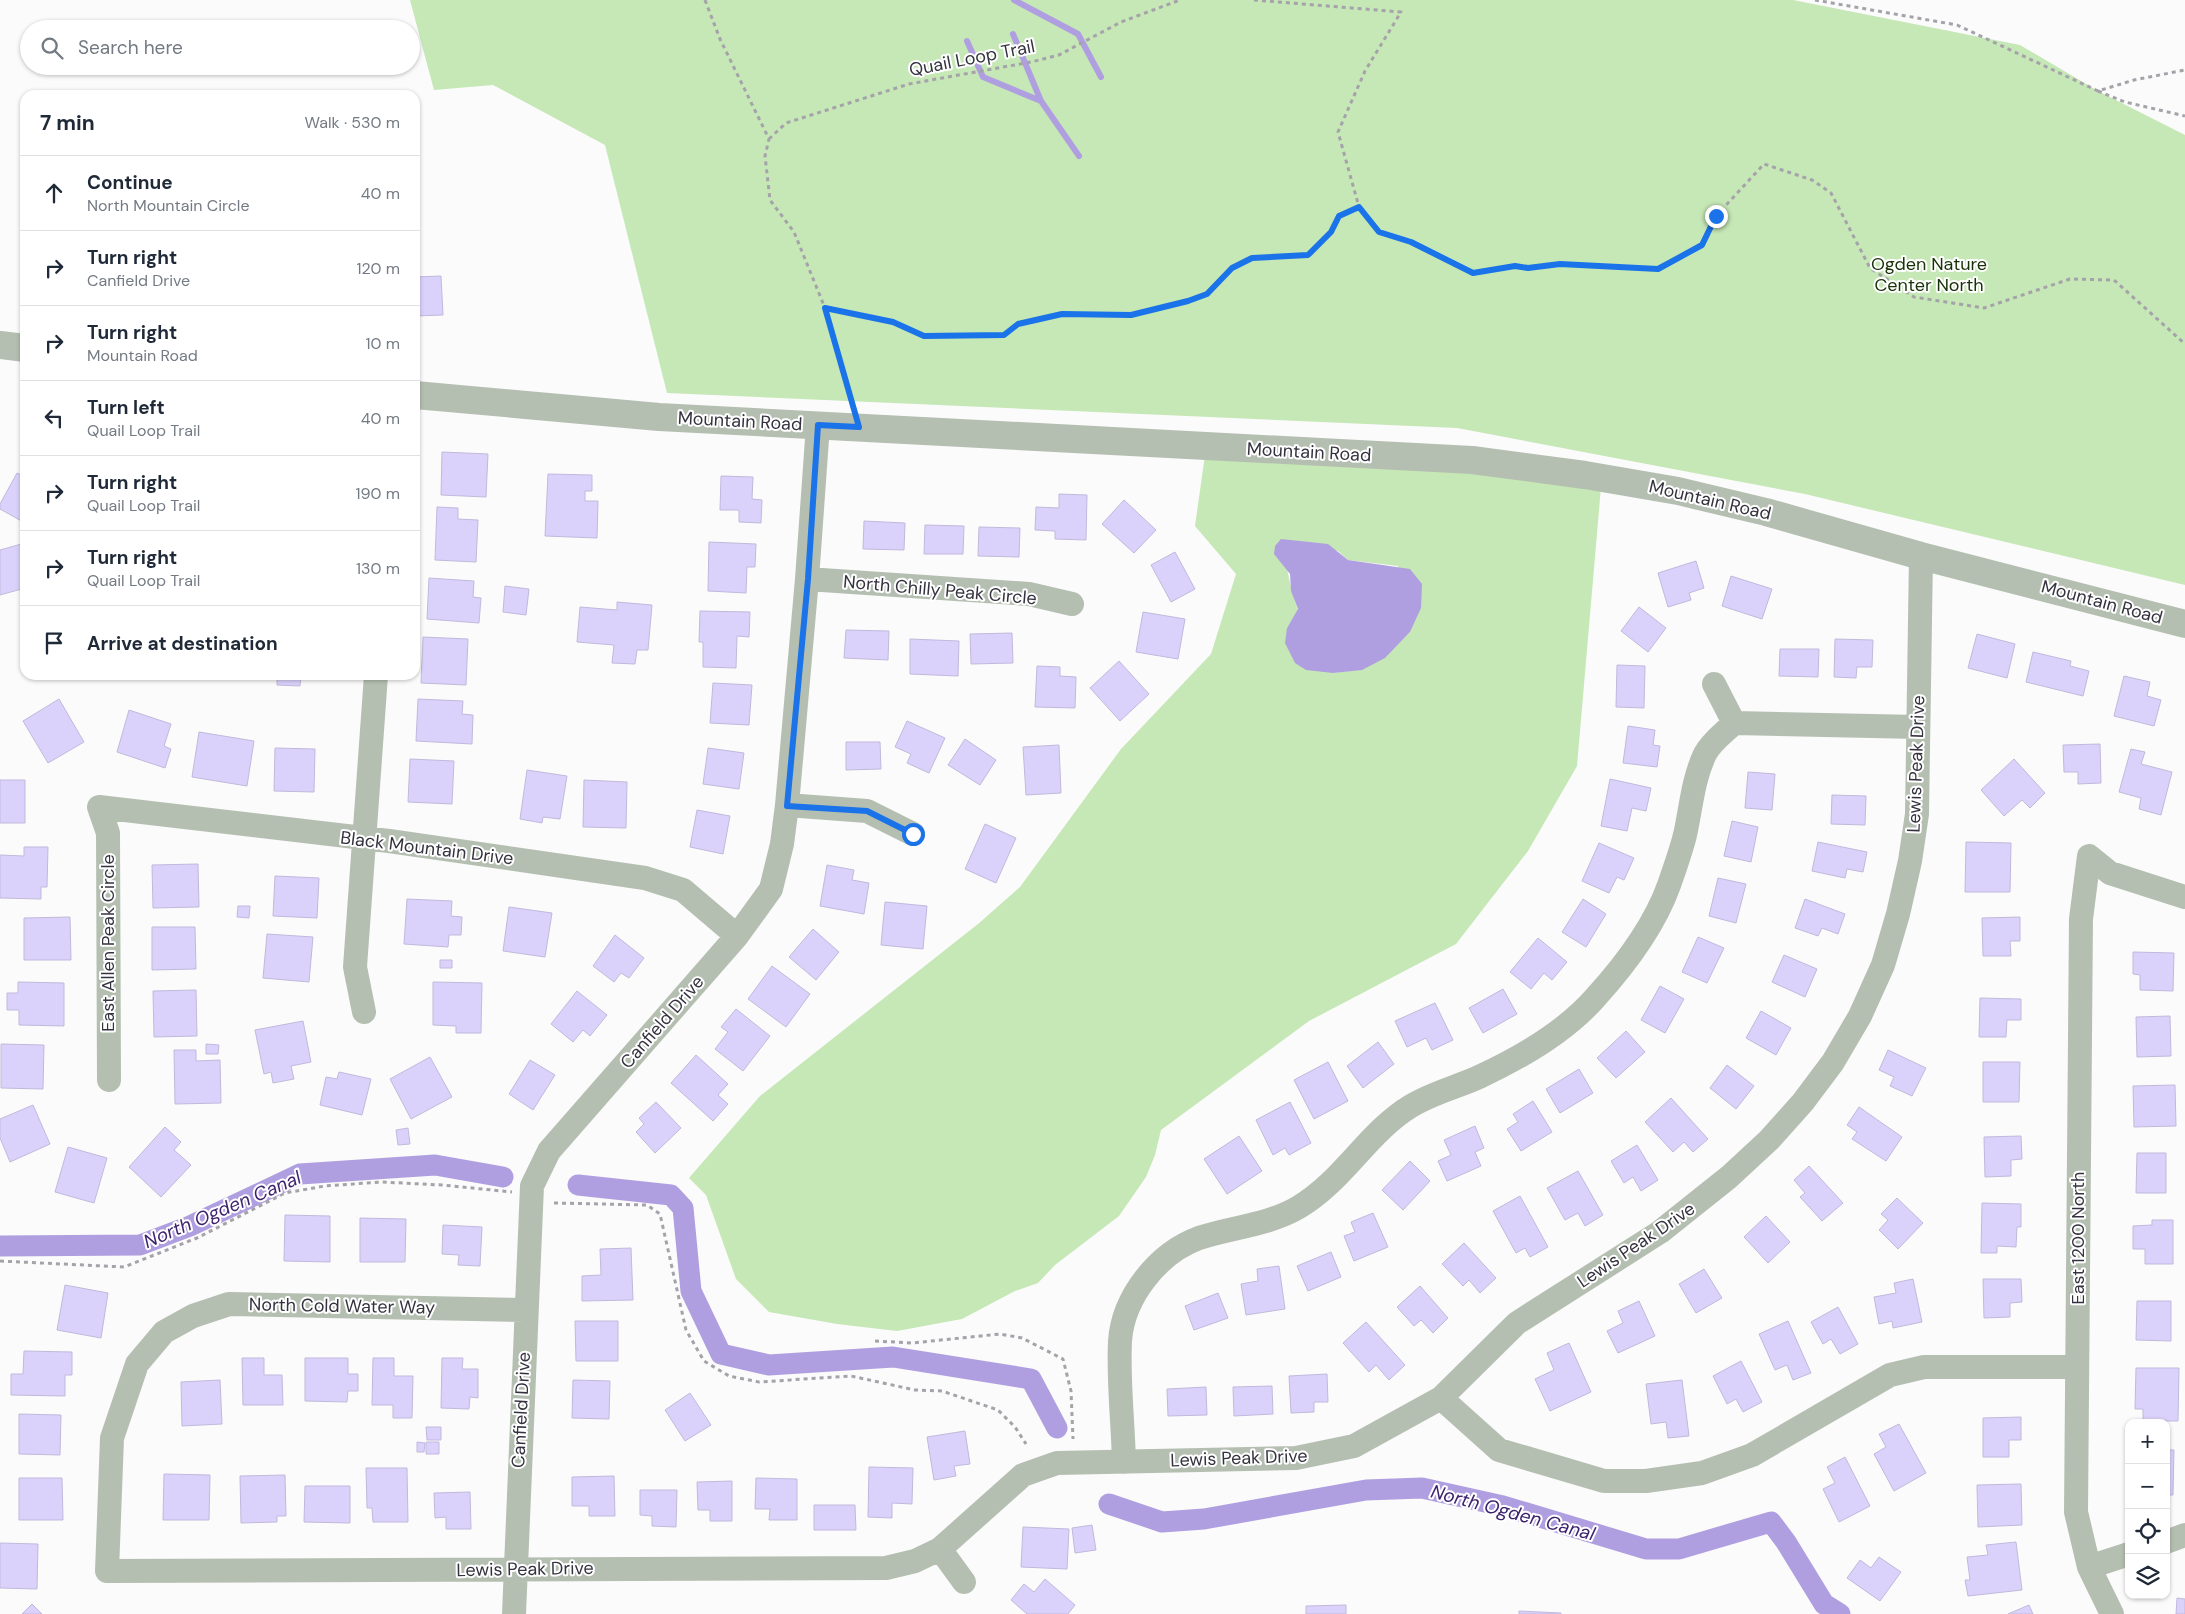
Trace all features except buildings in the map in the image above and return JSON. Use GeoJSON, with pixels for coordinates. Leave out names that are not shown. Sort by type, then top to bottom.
{"type":"FeatureCollection","features":[{"type":"Feature","properties":{"kind":"street"},"geometry":{"type":"LineString","coordinates":[[0,345],[20,347]]}},
{"type":"Feature","properties":{"kind":"street","name":"Mountain Road"},"geometry":{"type":"LineString","coordinates":[[420,395],[659,417],[1472,460],[1584,475],[1678,491],[1766,512],[1921,556],[2185,624]]}},
{"type":"Feature","properties":{"kind":"street","name":"Canfield Drive"},"geometry":{"type":"LineString","coordinates":[[514,1614],[514,1570],[532,1186],[549,1150],[737,936],[771,889],[782,844],[787,806],[808,579],[818,425]]}},
{"type":"Feature","properties":{"kind":"street","name":"Lewis Peak Drive"},"geometry":{"type":"LineString","coordinates":[[107,1571],[886,1568],[915,1560],[940,1548],[1023,1475],[1056,1463],[1296,1458],[1354,1446],[1441,1398],[1517,1323],[1660,1232],[1729,1177],[1769,1140],[1802,1102],[1833,1062],[1860,1016],[1883,965],[1898,914],[1910,861],[1917,814],[1921,556]]}},
{"type":"Feature","properties":{"kind":"street","name":"North Chilly Peak Circle"},"geometry":{"type":"LineString","coordinates":[[808,579],[1029,594],[1072,604]]}},
{"type":"Feature","properties":{"kind":"street"},"geometry":{"type":"LineString","coordinates":[[364,1012],[355,966],[376,680]]}},
{"type":"Feature","properties":{"kind":"street"},"geometry":{"type":"LineString","coordinates":[[1714,684],[1734,723]]}},
{"type":"Feature","properties":{"kind":"street"},"geometry":{"type":"LineString","coordinates":[[1124,1462],[1120,1339],[1129,1306],[1146,1277],[1169,1255],[1197,1239],[1276,1217],[1299,1207],[1325,1188],[1384,1126],[1412,1105],[1514,1060],[1560,1029],[1593,1001],[1623,966],[1649,927],[1668,887],[1684,837],[1696,778],[1706,751],[1734,723],[1918,727]]}},
{"type":"Feature","properties":{"kind":"street","name":"Black Mountain Drive"},"geometry":{"type":"LineString","coordinates":[[99,806],[363,839],[645,878],[684,890],[737,936]]}},
{"type":"Feature","properties":{"kind":"street","name":"East Allen Peak Circle"},"geometry":{"type":"LineString","coordinates":[[99,806],[108,833],[109,1080]]}},
{"type":"Feature","properties":{"kind":"street"},"geometry":{"type":"LineString","coordinates":[[787,806],[867,811],[913,834]]}},
{"type":"Feature","properties":{"kind":"street","name":"East 1200 North"},"geometry":{"type":"LineString","coordinates":[[2112,1614],[2090,1567],[2076,1512],[2080,919],[2089,856],[2110,873],[2185,897]]}},
{"type":"Feature","properties":{"kind":"street","name":"North Cold Water Way"},"geometry":{"type":"LineString","coordinates":[[107,1571],[112,1438],[137,1364],[164,1332],[193,1316],[229,1304],[526,1310]]}},
{"type":"Feature","properties":{"kind":"street"},"geometry":{"type":"LineString","coordinates":[[1441,1398],[1499,1450],[1604,1481],[1646,1481],[1702,1473],[1752,1455],[1890,1375],[1924,1368],[2077,1367]]}},
{"type":"Feature","properties":{"kind":"street"},"geometry":{"type":"LineString","coordinates":[[2170,1541],[2185,1535]]}},
{"type":"Feature","properties":{"kind":"street"},"geometry":{"type":"LineString","coordinates":[[940,1548],[964,1582]]}},
{"type":"Feature","properties":{"kind":"street"},"geometry":{"type":"LineString","coordinates":[[2090,1567],[2125,1555]]}},
{"type":"Feature","properties":{"kind":"path"},"geometry":{"type":"LineString","coordinates":[[705,0],[720,39],[768,139],[766,156],[770,200],[794,232],[825,308],[859,427]]}},
{"type":"Feature","properties":{"kind":"path","name":"Quail Loop Trail"},"geometry":{"type":"LineString","coordinates":[[768,139],[786,123],[909,84],[1031,62],[1059,55],[1121,22],[1180,0]]}},
{"type":"Feature","properties":{"kind":"path"},"geometry":{"type":"LineString","coordinates":[[1254,0],[1401,12],[1366,71],[1338,132],[1359,207],[1379,232],[1411,242],[1473,273],[1515,266],[1528,268],[1560,264],[1658,269],[1702,245],[1716,216],[1764,164],[1812,180],[1831,192],[1870,268],[1914,297],[1984,308],[2070,279],[2114,280],[2185,344]]}},
{"type":"Feature","properties":{"kind":"path"},"geometry":{"type":"LineString","coordinates":[[1816,0],[1956,26],[2125,102],[2185,116]]}},
{"type":"Feature","properties":{"kind":"path"},"geometry":{"type":"LineString","coordinates":[[2098,91],[2134,80],[2185,70]]}},
{"type":"Feature","properties":{"kind":"path"},"geometry":{"type":"LineString","coordinates":[[825,308],[893,322],[924,336],[1004,335],[1018,324],[1062,314],[1131,315],[1188,301],[1207,294],[1232,268],[1252,258],[1308,255],[1331,232],[1339,216],[1359,207]]}},
{"type":"Feature","properties":{"kind":"path"},"geometry":{"type":"LineString","coordinates":[[0,1261],[124,1267],[197,1238],[285,1193],[325,1186],[381,1182],[442,1185],[520,1194]]}},
{"type":"Feature","properties":{"kind":"path"},"geometry":{"type":"LineString","coordinates":[[551,1203],[647,1204],[660,1214],[686,1330],[704,1361],[729,1376],[759,1382],[850,1376],[915,1390],[942,1391],[998,1410],[1015,1427],[1026,1444]]}},
{"type":"Feature","properties":{"kind":"path"},"geometry":{"type":"LineString","coordinates":[[875,1341],[912,1343],[1000,1334],[1022,1338],[1045,1349],[1063,1359],[1071,1391],[1073,1439]]}},
{"type":"Feature","properties":{"kind":"green space","name":"Ogden Nature Center North"},"geometry":{"type":"Polygon","coordinates":[[[410,0],[1793,0],[2020,45],[2098,91],[2185,135],[2185,585],[1805,494],[1457,428],[667,393],[605,145],[493,85],[434,90],[420,38],[420,20],[415,20],[410,0]]]}},
{"type":"Feature","properties":{"kind":"green space"},"geometry":{"type":"Polygon","coordinates":[[[1205,455],[1459,469],[1601,487],[1577,766],[1528,851],[1456,944],[1309,1021],[1161,1130],[1155,1155],[1146,1177],[1119,1216],[1055,1265],[1038,1283],[1015,1291],[962,1319],[897,1331],[837,1324],[769,1312],[736,1279],[706,1195],[689,1178],[760,1096],[978,924],[1020,887],[1121,749],[1211,654],[1236,574],[1195,526],[1205,455]],[[1281,540],[1290,584],[1298,610],[1287,628],[1333,673],[1358,669],[1376,661],[1392,650],[1410,632],[1398,566],[1348,560],[1338,551],[1281,540]]]}},
{"type":"Feature","properties":{"kind":"shaded area"},"geometry":{"type":"Polygon","coordinates":[[[1281,539],[1328,544],[1348,560],[1410,569],[1422,584],[1421,608],[1410,632],[1385,658],[1362,670],[1333,673],[1306,670],[1295,663],[1285,643],[1287,628],[1298,609],[1291,591],[1290,574],[1274,554],[1275,546],[1281,539]]]}},
{"type":"Feature","properties":{"kind":"waterway"},"geometry":{"type":"LineString","coordinates":[[1014,0],[1078,34],[1101,77]]}},
{"type":"Feature","properties":{"kind":"waterway"},"geometry":{"type":"LineString","coordinates":[[1013,34],[1041,101]]}},
{"type":"Feature","properties":{"kind":"waterway"},"geometry":{"type":"LineString","coordinates":[[967,41],[983,77],[1041,101],[1079,156]]}},
{"type":"Feature","properties":{"kind":"waterway","name":"North Ogden Canal"},"geometry":{"type":"LineString","coordinates":[[0,1246],[140,1245],[190,1226],[300,1174],[435,1165],[503,1177]]}},
{"type":"Feature","properties":{"kind":"waterway","name":"North Ogden Canal"},"geometry":{"type":"LineString","coordinates":[[578,1185],[671,1195],[683,1208],[691,1291],[721,1354],[769,1365],[893,1357],[1031,1379],[1057,1428]]}},
{"type":"Feature","properties":{"kind":"waterway","name":"North Ogden Canal"},"geometry":{"type":"LineString","coordinates":[[1109,1504],[1162,1522],[1204,1519],[1366,1490],[1422,1488],[1503,1506],[1646,1549],[1679,1549],[1771,1522],[1786,1542],[1824,1604],[1840,1614]]}},
{"type":"Feature","properties":{"kind":"route"},"geometry":{"type":"LineString","coordinates":[[913,834],[867,811],[787,806],[808,579],[818,425],[859,427],[825,308],[893,322],[924,336],[1004,335],[1018,324],[1062,314],[1131,315],[1188,301],[1207,294],[1232,268],[1252,258],[1308,255],[1331,232],[1339,216],[1359,207],[1379,232],[1411,242],[1473,273],[1515,266],[1528,268],[1560,264],[1658,269],[1702,245],[1716,216]]}}]}
